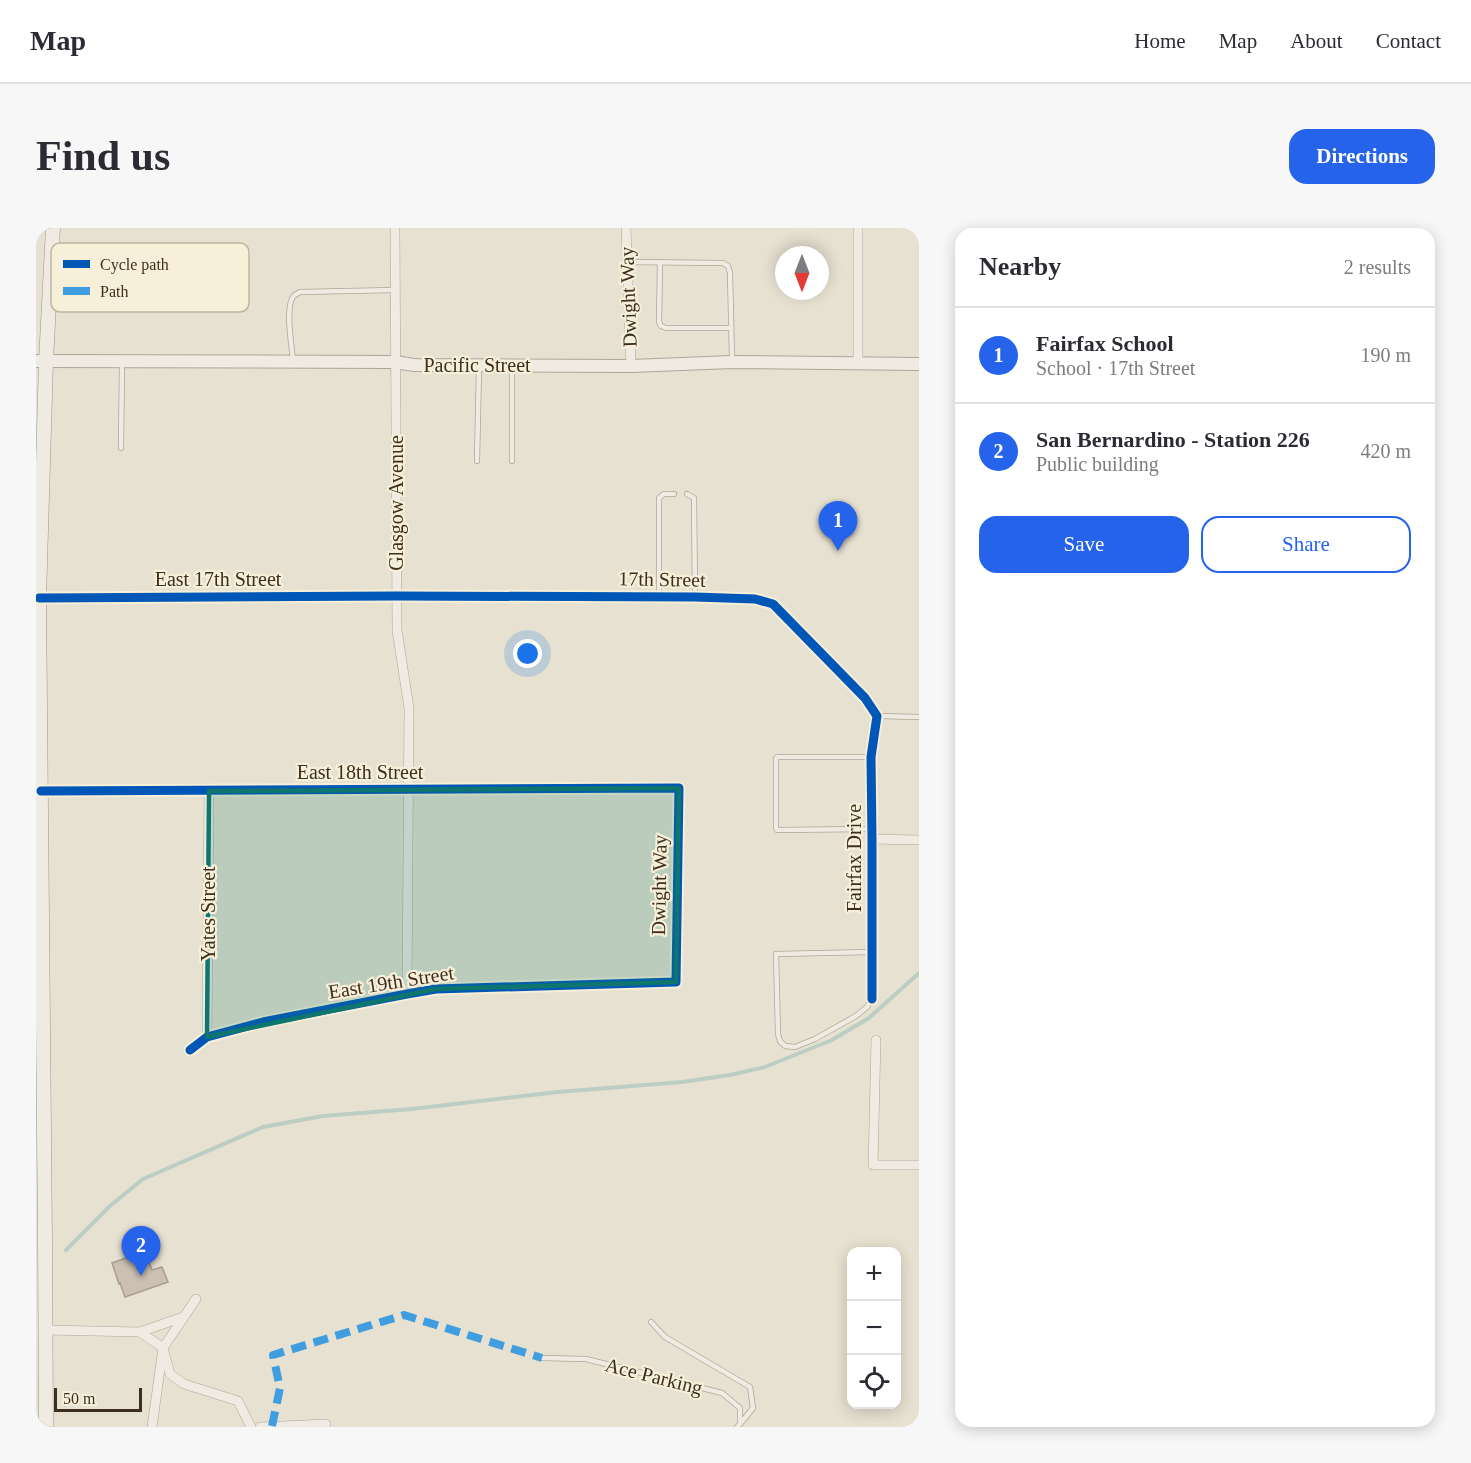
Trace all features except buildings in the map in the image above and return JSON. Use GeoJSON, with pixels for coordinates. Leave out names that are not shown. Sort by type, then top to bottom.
{"type":"FeatureCollection","features":[{"type":"Feature","properties":{"kind":"main road"},"geometry":{"type":"LineString","coordinates":[[52,243],[53,228]]}},
{"type":"Feature","properties":{"kind":"main road"},"geometry":{"type":"LineString","coordinates":[[45,1427],[41,1386],[45,1330],[40,1074],[39,598],[41,361],[51,250]]}},
{"type":"Feature","properties":{"kind":"street","name":"Glasgow Avenue"},"geometry":{"type":"LineString","coordinates":[[395,228],[396,596],[397,630],[409,708],[407,993]]}},
{"type":"Feature","properties":{"kind":"street","name":"Dwight Way"},"geometry":{"type":"LineString","coordinates":[[626,228],[631,366]]}},
{"type":"Feature","properties":{"kind":"street"},"geometry":{"type":"LineString","coordinates":[[858,228],[858,363]]}},
{"type":"Feature","properties":{"kind":"street","name":"Pacific Street"},"geometry":{"type":"LineString","coordinates":[[41,361],[293,361],[395,362],[414,365],[631,366],[732,363],[919,364]]}},
{"type":"Feature","properties":{"kind":"street","name":"East 17th Street"},"geometry":{"type":"LineString","coordinates":[[39,598],[396,596]]}},
{"type":"Feature","properties":{"kind":"street","name":"17th Street"},"geometry":{"type":"LineString","coordinates":[[396,596],[755,599],[773,604],[865,698],[877,716]]}},
{"type":"Feature","properties":{"kind":"street","name":"Fairfax Drive"},"geometry":{"type":"LineString","coordinates":[[872,999],[871,757],[877,716]]}},
{"type":"Feature","properties":{"kind":"street","name":"Dwight Way"},"geometry":{"type":"LineString","coordinates":[[676,982],[679,788]]}},
{"type":"Feature","properties":{"kind":"street","name":"East 18th Street"},"geometry":{"type":"LineString","coordinates":[[41,792],[679,788]]}},
{"type":"Feature","properties":{"kind":"street","name":"Yates Street"},"geometry":{"type":"LineString","coordinates":[[207,1037],[209,790]]}},
{"type":"Feature","properties":{"kind":"street"},"geometry":{"type":"LineString","coordinates":[[872,834],[919,840]]}},
{"type":"Feature","properties":{"kind":"street","name":"East 19th Street"},"geometry":{"type":"LineString","coordinates":[[190,1050],[207,1037],[263,1022],[407,993],[436,989],[676,982]]}},
{"type":"Feature","properties":{"kind":"street"},"geometry":{"type":"LineString","coordinates":[[876,1040],[873,1165],[919,1165]]}},
{"type":"Feature","properties":{"kind":"street"},"geometry":{"type":"LineString","coordinates":[[152,1427],[163,1348],[196,1299]]}},
{"type":"Feature","properties":{"kind":"street"},"geometry":{"type":"LineString","coordinates":[[45,1330],[140,1332],[183,1317]]}},
{"type":"Feature","properties":{"kind":"street"},"geometry":{"type":"LineString","coordinates":[[140,1332],[163,1348],[170,1374],[184,1384],[238,1401],[251,1427]]}},
{"type":"Feature","properties":{"kind":"street"},"geometry":{"type":"LineString","coordinates":[[260,1427],[326,1424]]}},
{"type":"Feature","properties":{"kind":"lane"},"geometry":{"type":"LineString","coordinates":[[626,262],[723,263],[728,266],[732,363]]}},
{"type":"Feature","properties":{"kind":"lane"},"geometry":{"type":"LineString","coordinates":[[660,262],[659,322],[662,326],[666,328],[731,328]]}},
{"type":"Feature","properties":{"kind":"lane"},"geometry":{"type":"LineString","coordinates":[[293,361],[290,313],[291,300],[294,295],[300,292],[395,290]]}},
{"type":"Feature","properties":{"kind":"lane"},"geometry":{"type":"LineString","coordinates":[[121,448],[122,361]]}},
{"type":"Feature","properties":{"kind":"lane"},"geometry":{"type":"LineString","coordinates":[[477,461],[479,365]]}},
{"type":"Feature","properties":{"kind":"lane"},"geometry":{"type":"LineString","coordinates":[[512,365],[512,461]]}},
{"type":"Feature","properties":{"kind":"lane"},"geometry":{"type":"LineString","coordinates":[[659,597],[658,498],[664,494],[674,494]]}},
{"type":"Feature","properties":{"kind":"lane"},"geometry":{"type":"LineString","coordinates":[[687,494],[694,498],[695,597]]}},
{"type":"Feature","properties":{"kind":"lane"},"geometry":{"type":"LineString","coordinates":[[877,716],[919,717]]}},
{"type":"Feature","properties":{"kind":"lane"},"geometry":{"type":"LineString","coordinates":[[871,757],[777,757],[776,828],[777,830],[872,834]]}},
{"type":"Feature","properties":{"kind":"lane"},"geometry":{"type":"LineString","coordinates":[[872,952],[776,954],[780,1041],[785,1046],[795,1047],[814,1039],[856,1016],[867,1007],[872,999]]}},
{"type":"Feature","properties":{"kind":"lane"},"geometry":{"type":"LineString","coordinates":[[651,1322],[665,1337],[750,1387],[753,1408],[738,1425]]}},
{"type":"Feature","properties":{"kind":"lane","name":"Ace Parking"},"geometry":{"type":"LineString","coordinates":[[542,1358],[585,1359],[722,1393],[740,1408],[738,1425]]}},
{"type":"Feature","properties":{"kind":"highlighted area"},"geometry":{"type":"Polygon","coordinates":[[[679,788],[676,982],[436,989],[207,1037],[209,791],[679,788]]]}},
{"type":"Feature","properties":{"kind":"waterway"},"geometry":{"type":"LineString","coordinates":[[66,1250],[110,1206],[143,1179],[263,1127],[323,1116],[682,1082],[765,1067],[832,1040],[869,1018],[919,973]]}},
{"type":"Feature","properties":{"kind":"marked path"},"geometry":{"type":"LineString","coordinates":[[272,1426],[280,1388],[273,1355],[404,1315],[542,1358]]}},
{"type":"Feature","properties":{"kind":"cycle path"},"geometry":{"type":"LineString","coordinates":[[39,598],[695,597],[755,599],[773,604],[865,698],[877,716],[871,757],[872,999]]}},
{"type":"Feature","properties":{"kind":"cycle path"},"geometry":{"type":"LineString","coordinates":[[41,791],[679,788],[676,982],[436,989],[263,1022],[207,1037],[190,1050]]}},
{"type":"Feature","properties":{"kind":"place","name":"Fairfax School"},"geometry":{"type":"Point","coordinates":[838,551]}},
{"type":"Feature","properties":{"kind":"place","name":"San Bernardino - Station 226"},"geometry":{"type":"Point","coordinates":[141,1276]}}]}
